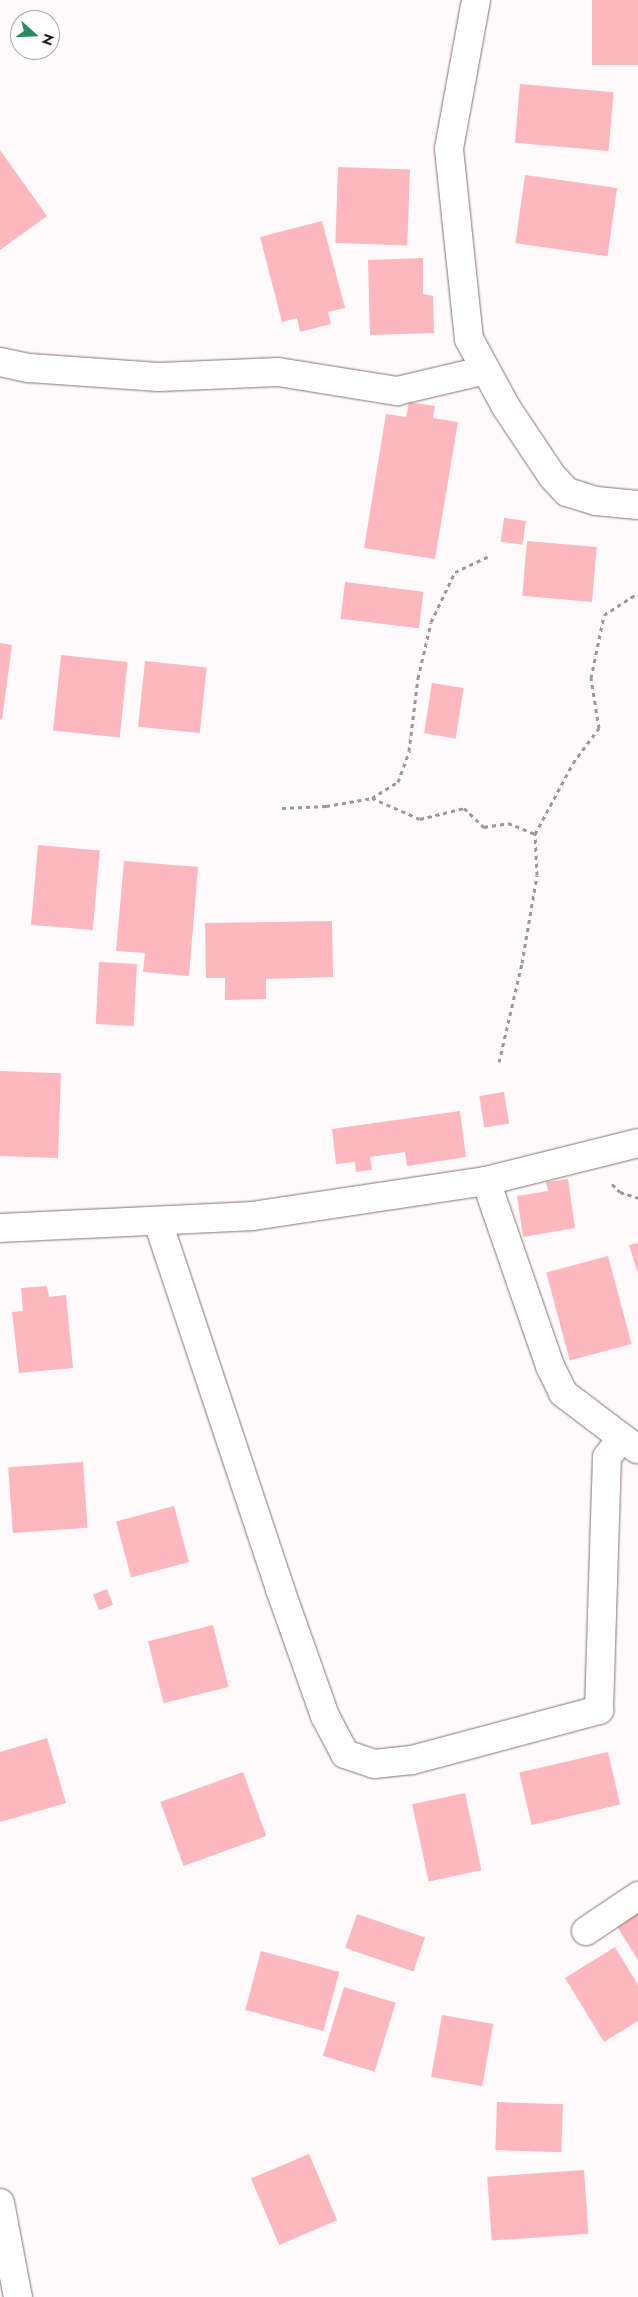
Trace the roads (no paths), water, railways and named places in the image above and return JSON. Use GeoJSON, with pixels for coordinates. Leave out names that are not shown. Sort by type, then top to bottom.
{"type":"FeatureCollection","features":[{"type":"Feature","properties":{"kind":"street"},"geometry":{"type":"LineString","coordinates":[[476,0],[449,149],[469,339],[542,461],[567,492],[596,501],[638,505]]}},
{"type":"Feature","properties":{"kind":"street"},"geometry":{"type":"LineString","coordinates":[[0,362],[29,368],[159,377],[278,372],[397,391],[486,370]]}},
{"type":"Feature","properties":{"kind":"street"},"geometry":{"type":"LineString","coordinates":[[0,1228],[158,1222],[252,1216],[486,1181],[638,1143]]}},
{"type":"Feature","properties":{"kind":"street"},"geometry":{"type":"LineString","coordinates":[[158,1222],[280,1589],[325,1716],[345,1754],[374,1764],[412,1760],[599,1710],[607,1457],[630,1444],[563,1393],[550,1366],[486,1181]]}},
{"type":"Feature","properties":{"kind":"street"},"geometry":{"type":"LineString","coordinates":[[586,1931],[638,1896]]}},
{"type":"Feature","properties":{"kind":"street"},"geometry":{"type":"LineString","coordinates":[[0,2204],[18,2297]]}}]}
